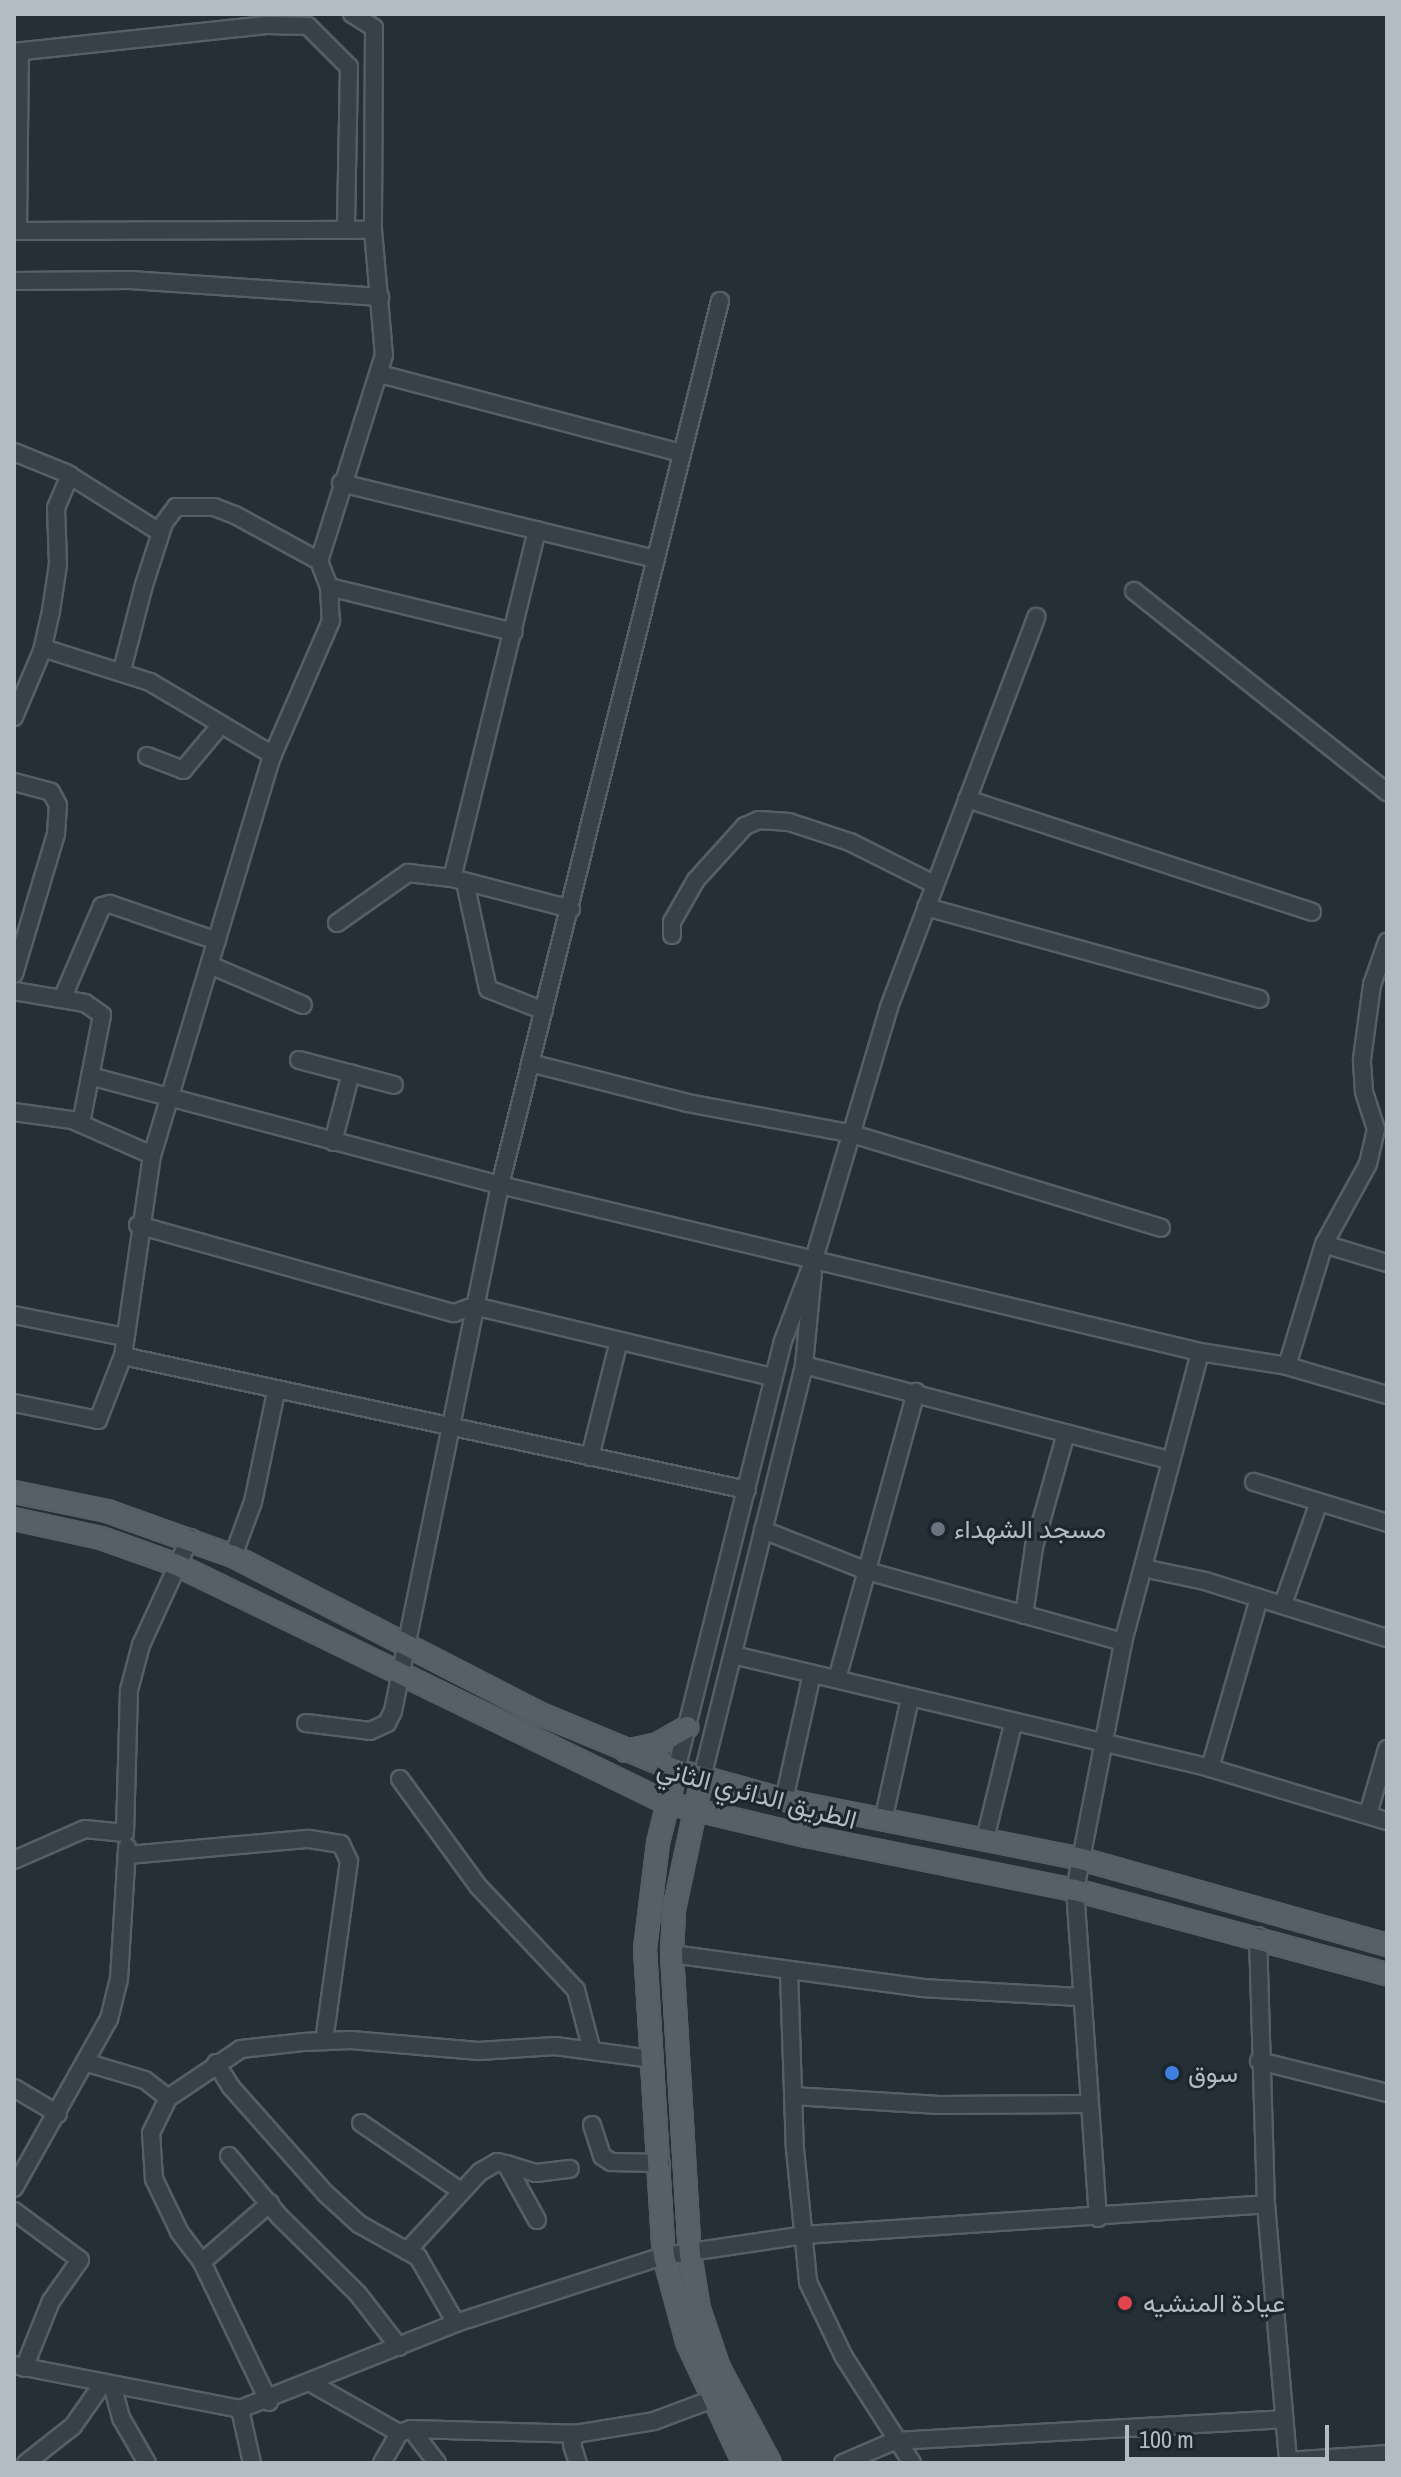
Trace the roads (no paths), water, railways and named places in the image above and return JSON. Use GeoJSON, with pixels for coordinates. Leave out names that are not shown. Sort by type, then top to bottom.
{"type":"FeatureCollection","features":[{"type":"Feature","properties":{"kind":"main road","name":"الطريق الدائري الثاني"},"geometry":{"type":"LineString","coordinates":[[14,1492],[107,1511],[190,1538],[233,1556],[404,1639],[543,1715],[676,1770],[784,1800],[1078,1858],[1387,1945]]}},
{"type":"Feature","properties":{"kind":"main road","name":"الطريق الدائري الثاني"},"geometry":{"type":"LineString","coordinates":[[14,1519],[101,1538],[177,1565],[667,1803],[1075,1890],[1258,1936],[1387,1974]]}},
{"type":"Feature","properties":{"kind":"main road"},"geometry":{"type":"LineString","coordinates":[[626,1751],[658,1744],[687,1727]]}},
{"type":"Feature","properties":{"kind":"main road"},"geometry":{"type":"LineString","coordinates":[[676,1770],[650,1890],[645,1949],[661,2163],[664,2256],[687,2342],[710,2400],[744,2463]]}},
{"type":"Feature","properties":{"kind":"main road"},"geometry":{"type":"LineString","coordinates":[[702,1778],[674,1910],[672,1954],[690,2254],[699,2309],[719,2368],[770,2463]]}},
{"type":"Feature","properties":{"kind":"street"},"geometry":{"type":"LineString","coordinates":[[14,1403],[98,1420],[123,1356],[138,1225],[152,1155],[168,1100],[273,755],[331,621],[329,587],[319,561],[341,483],[384,355],[373,230],[374,28],[352,14]]}},
{"type":"Feature","properties":{"kind":"street"},"geometry":{"type":"LineString","coordinates":[[346,230],[349,67],[308,26],[267,19],[17,52],[16,231],[373,230]]}},
{"type":"Feature","properties":{"kind":"street"},"geometry":{"type":"LineString","coordinates":[[14,281],[130,280],[380,297]]}},
{"type":"Feature","properties":{"kind":"street"},"geometry":{"type":"LineString","coordinates":[[306,1723],[381,1728],[393,1711],[404,1639],[447,1427],[500,1185],[720,301]]}},
{"type":"Feature","properties":{"kind":"street"},"geometry":{"type":"LineString","coordinates":[[380,374],[682,453]]}},
{"type":"Feature","properties":{"kind":"street"},"geometry":{"type":"LineString","coordinates":[[14,452],[70,475],[161,533]]}},
{"type":"Feature","properties":{"kind":"street"},"geometry":{"type":"LineString","coordinates":[[14,717],[43,648],[58,564],[56,508],[70,475]]}},
{"type":"Feature","properties":{"kind":"street"},"geometry":{"type":"LineString","coordinates":[[341,483],[656,559]]}},
{"type":"Feature","properties":{"kind":"street"},"geometry":{"type":"LineString","coordinates":[[122,670],[161,533],[176,507],[214,507],[319,561]]}},
{"type":"Feature","properties":{"kind":"street"},"geometry":{"type":"LineString","coordinates":[[537,530],[458,880],[488,989],[544,1011]]}},
{"type":"Feature","properties":{"kind":"street"},"geometry":{"type":"LineString","coordinates":[[329,587],[514,632]]}},
{"type":"Feature","properties":{"kind":"street"},"geometry":{"type":"LineString","coordinates":[[1134,591],[1387,792]]}},
{"type":"Feature","properties":{"kind":"street"},"geometry":{"type":"LineString","coordinates":[[676,1770],[773,1377],[814,1259],[849,1133],[934,884],[1036,617]]}},
{"type":"Feature","properties":{"kind":"street"},"geometry":{"type":"LineString","coordinates":[[43,648],[122,670],[171,692],[219,727],[273,755]]}},
{"type":"Feature","properties":{"kind":"street"},"geometry":{"type":"LineString","coordinates":[[147,756],[183,770],[219,727]]}},
{"type":"Feature","properties":{"kind":"street"},"geometry":{"type":"LineString","coordinates":[[14,782],[51,792],[58,801],[56,834],[22,916],[14,974]]}},
{"type":"Feature","properties":{"kind":"street"},"geometry":{"type":"LineString","coordinates":[[967,799],[1312,912]]}},
{"type":"Feature","properties":{"kind":"street"},"geometry":{"type":"LineString","coordinates":[[672,935],[672,922],[696,880],[745,826],[759,820],[789,822],[850,842],[934,884]]}},
{"type":"Feature","properties":{"kind":"street"},"geometry":{"type":"LineString","coordinates":[[337,923],[408,873],[458,880],[571,909]]}},
{"type":"Feature","properties":{"kind":"street"},"geometry":{"type":"LineString","coordinates":[[62,999],[102,906],[110,904],[217,941]]}},
{"type":"Feature","properties":{"kind":"street"},"geometry":{"type":"LineString","coordinates":[[926,907],[1260,999]]}},
{"type":"Feature","properties":{"kind":"street"},"geometry":{"type":"LineString","coordinates":[[1287,1366],[1324,1244],[1368,1164],[1382,1130],[1364,1091],[1362,1059],[1380,987],[1387,942]]}},
{"type":"Feature","properties":{"kind":"street"},"geometry":{"type":"LineString","coordinates":[[210,965],[303,1005]]}},
{"type":"Feature","properties":{"kind":"street"},"geometry":{"type":"LineString","coordinates":[[14,991],[91,1005],[102,1015],[81,1123]]}},
{"type":"Feature","properties":{"kind":"street"},"geometry":{"type":"LineString","coordinates":[[299,1060],[394,1085]]}},
{"type":"Feature","properties":{"kind":"street"},"geometry":{"type":"LineString","coordinates":[[530,1063],[688,1103],[849,1133],[1161,1228]]}},
{"type":"Feature","properties":{"kind":"street"},"geometry":{"type":"LineString","coordinates":[[333,1142],[351,1073]]}},
{"type":"Feature","properties":{"kind":"street"},"geometry":{"type":"LineString","coordinates":[[90,1076],[168,1100],[500,1185],[1200,1352],[1287,1366],[1387,1395]]}},
{"type":"Feature","properties":{"kind":"street"},"geometry":{"type":"LineString","coordinates":[[14,1112],[81,1123],[152,1155]]}},
{"type":"Feature","properties":{"kind":"street"},"geometry":{"type":"LineString","coordinates":[[138,1225],[454,1313],[474,1306],[773,1377]]}},
{"type":"Feature","properties":{"kind":"street"},"geometry":{"type":"LineString","coordinates":[[1324,1244],[1387,1263]]}},
{"type":"Feature","properties":{"kind":"street"},"geometry":{"type":"LineString","coordinates":[[702,1778],[804,1365],[814,1259]]}},
{"type":"Feature","properties":{"kind":"street"},"geometry":{"type":"LineString","coordinates":[[14,1315],[124,1337]]}},
{"type":"Feature","properties":{"kind":"street"},"geometry":{"type":"LineString","coordinates":[[590,1457],[619,1341]]}},
{"type":"Feature","properties":{"kind":"street"},"geometry":{"type":"LineString","coordinates":[[1098,2218],[1079,1997],[1075,1890],[1078,1858],[1105,1744],[1123,1642],[1200,1352]]}},
{"type":"Feature","properties":{"kind":"street"},"geometry":{"type":"LineString","coordinates":[[123,1356],[276,1392],[747,1490]]}},
{"type":"Feature","properties":{"kind":"street"},"geometry":{"type":"LineString","coordinates":[[804,1365],[1169,1460]]}},
{"type":"Feature","properties":{"kind":"street"},"geometry":{"type":"LineString","coordinates":[[233,1556],[253,1502],[276,1392]]}},
{"type":"Feature","properties":{"kind":"street"},"geometry":{"type":"LineString","coordinates":[[837,1679],[916,1392]]}},
{"type":"Feature","properties":{"kind":"street"},"geometry":{"type":"LineString","coordinates":[[1024,1615],[1034,1547],[1066,1433]]}},
{"type":"Feature","properties":{"kind":"street"},"geometry":{"type":"LineString","coordinates":[[1254,1482],[1387,1523]]}},
{"type":"Feature","properties":{"kind":"street"},"geometry":{"type":"LineString","coordinates":[[1283,1604],[1319,1502]]}},
{"type":"Feature","properties":{"kind":"street"},"geometry":{"type":"LineString","coordinates":[[763,1530],[867,1571],[1123,1642]]}},
{"type":"Feature","properties":{"kind":"street"},"geometry":{"type":"LineString","coordinates":[[14,2188],[88,2063],[109,2019],[119,1979],[128,1855],[125,1833],[129,1690],[141,1645],[190,1538]]}},
{"type":"Feature","properties":{"kind":"street"},"geometry":{"type":"LineString","coordinates":[[1143,1568],[1283,1604],[1387,1638]]}},
{"type":"Feature","properties":{"kind":"street"},"geometry":{"type":"LineString","coordinates":[[1210,1768],[1259,1598]]}},
{"type":"Feature","properties":{"kind":"street"},"geometry":{"type":"LineString","coordinates":[[733,1655],[1013,1724],[1210,1768],[1387,1821]]}},
{"type":"Feature","properties":{"kind":"street"},"geometry":{"type":"LineString","coordinates":[[784,1800],[812,1674]]}},
{"type":"Feature","properties":{"kind":"street"},"geometry":{"type":"LineString","coordinates":[[883,1821],[910,1698]]}},
{"type":"Feature","properties":{"kind":"street"},"geometry":{"type":"LineString","coordinates":[[985,1839],[1013,1724]]}},
{"type":"Feature","properties":{"kind":"street"},"geometry":{"type":"LineString","coordinates":[[1368,1814],[1387,1749]]}},
{"type":"Feature","properties":{"kind":"street"},"geometry":{"type":"LineString","coordinates":[[400,1779],[478,1886],[576,1990],[592,2051]]}},
{"type":"Feature","properties":{"kind":"street"},"geometry":{"type":"LineString","coordinates":[[15,1859],[85,1829],[125,1833]]}},
{"type":"Feature","properties":{"kind":"street"},"geometry":{"type":"LineString","coordinates":[[128,1855],[309,1839],[341,1844],[349,1861],[324,2041]]}},
{"type":"Feature","properties":{"kind":"street"},"geometry":{"type":"LineString","coordinates":[[1258,1936],[1259,2061],[1266,2204],[1288,2462],[1387,2454]]}},
{"type":"Feature","properties":{"kind":"street"},"geometry":{"type":"LineString","coordinates":[[672,1954],[789,1972],[987,1994],[1079,1997]]}},
{"type":"Feature","properties":{"kind":"street"},"geometry":{"type":"LineString","coordinates":[[789,1972],[793,2096],[808,2282],[822,2315],[894,2441],[912,2463]]}},
{"type":"Feature","properties":{"kind":"street"},"geometry":{"type":"LineString","coordinates":[[269,2402],[202,2262],[170,2215],[150,2165],[151,2133],[168,2098],[216,2063],[256,2045],[324,2041],[479,2051],[555,2046],[653,2059]]}},
{"type":"Feature","properties":{"kind":"street"},"geometry":{"type":"LineString","coordinates":[[1259,2061],[1387,2093],[1387,2106]]}},
{"type":"Feature","properties":{"kind":"street"},"geometry":{"type":"LineString","coordinates":[[88,2063],[145,2080],[168,2098]]}},
{"type":"Feature","properties":{"kind":"street"},"geometry":{"type":"LineString","coordinates":[[216,2063],[231,2087],[325,2193],[359,2224],[418,2257],[435,2280],[456,2323]]}},
{"type":"Feature","properties":{"kind":"street"},"geometry":{"type":"LineString","coordinates":[[14,2088],[58,2114]]}},
{"type":"Feature","properties":{"kind":"street"},"geometry":{"type":"LineString","coordinates":[[793,2096],[939,2105],[1088,2104]]}},
{"type":"Feature","properties":{"kind":"street"},"geometry":{"type":"LineString","coordinates":[[361,2123],[462,2192]]}},
{"type":"Feature","properties":{"kind":"street"},"geometry":{"type":"LineString","coordinates":[[592,2125],[602,2156],[611,2162],[661,2163]]}},
{"type":"Feature","properties":{"kind":"street"},"geometry":{"type":"LineString","coordinates":[[229,2156],[358,2294],[399,2347]]}},
{"type":"Feature","properties":{"kind":"street"},"geometry":{"type":"LineString","coordinates":[[407,2251],[489,2165],[506,2164],[536,2173],[570,2169]]}},
{"type":"Feature","properties":{"kind":"street"},"geometry":{"type":"LineString","coordinates":[[506,2164],[537,2220]]}},
{"type":"Feature","properties":{"kind":"street"},"geometry":{"type":"LineString","coordinates":[[202,2262],[270,2203]]}},
{"type":"Feature","properties":{"kind":"street"},"geometry":{"type":"LineString","coordinates":[[14,2211],[80,2260],[51,2301],[19,2366],[107,2387],[240,2409],[269,2402],[456,2323],[664,2256],[804,2235],[1098,2218],[1266,2204]]}},
{"type":"Feature","properties":{"kind":"street"},"geometry":{"type":"LineString","coordinates":[[311,2383],[405,2431],[437,2463]]}},
{"type":"Feature","properties":{"kind":"street"},"geometry":{"type":"LineString","coordinates":[[26,2463],[73,2426],[107,2387]]}},
{"type":"Feature","properties":{"kind":"street"},"geometry":{"type":"LineString","coordinates":[[107,2387],[147,2463]]}},
{"type":"Feature","properties":{"kind":"street"},"geometry":{"type":"LineString","coordinates":[[405,2431],[575,2434],[654,2421],[710,2400]]}},
{"type":"Feature","properties":{"kind":"street"},"geometry":{"type":"LineString","coordinates":[[240,2409],[252,2463]]}},
{"type":"Feature","properties":{"kind":"street"},"geometry":{"type":"LineString","coordinates":[[843,2463],[894,2441],[1283,2419]]}},
{"type":"Feature","properties":{"kind":"street"},"geometry":{"type":"LineString","coordinates":[[382,2463],[405,2431]]}},
{"type":"Feature","properties":{"kind":"street"},"geometry":{"type":"LineString","coordinates":[[575,2434],[572,2445],[578,2463]]}},
{"type":"Feature","properties":{"kind":"place","name":"مسجد الشهداء"},"geometry":{"type":"Point","coordinates":[938,1529]}},
{"type":"Feature","properties":{"kind":"place","name":"سوق"},"geometry":{"type":"Point","coordinates":[1172,2073]}},
{"type":"Feature","properties":{"kind":"place","name":"عيادة المنشيه"},"geometry":{"type":"Point","coordinates":[1125,2303]}}]}
